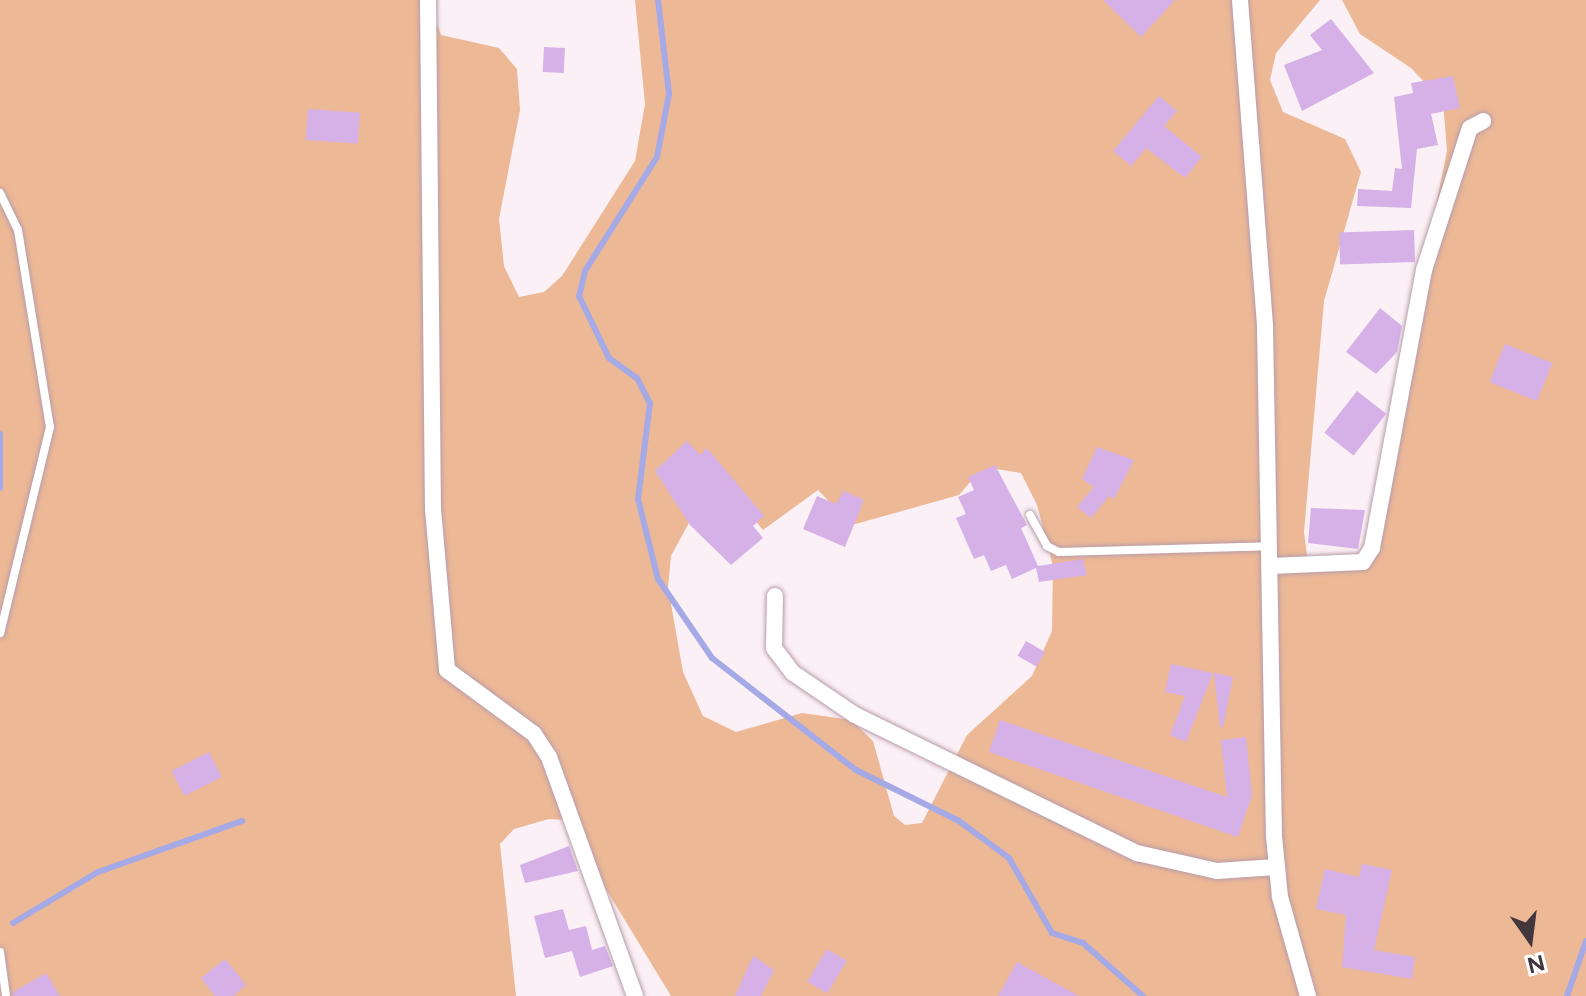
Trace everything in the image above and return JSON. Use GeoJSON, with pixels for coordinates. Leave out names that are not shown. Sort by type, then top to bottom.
{"type":"FeatureCollection","features":[{"type":"Feature","properties":{"kind":"street"},"geometry":{"type":"LineString","coordinates":[[428,0],[433,509],[447,670],[534,734],[549,757],[635,996]]}},
{"type":"Feature","properties":{"kind":"street"},"geometry":{"type":"LineString","coordinates":[[1240,0],[1265,326],[1276,867],[1308,996]]}},
{"type":"Feature","properties":{"kind":"street"},"geometry":{"type":"LineString","coordinates":[[1271,566],[1363,562],[1372,548],[1424,270],[1470,128],[1483,121]]}},
{"type":"Feature","properties":{"kind":"street"},"geometry":{"type":"LineString","coordinates":[[775,596],[774,648],[793,673],[855,715],[1137,853],[1217,871],[1276,867]]}},
{"type":"Feature","properties":{"kind":"lane"},"geometry":{"type":"LineString","coordinates":[[0,193],[18,230],[50,427],[0,633]]}},
{"type":"Feature","properties":{"kind":"lane"},"geometry":{"type":"LineString","coordinates":[[1030,515],[1047,546],[1059,552],[1269,546]]}},
{"type":"Feature","properties":{"kind":"lane"},"geometry":{"type":"LineString","coordinates":[[0,952],[6,996]]}},
{"type":"Feature","properties":{"kind":"shaded area"},"geometry":{"type":"Polygon","coordinates":[[[0,0],[428,0],[441,35],[499,48],[517,69],[520,110],[499,219],[504,266],[519,297],[544,292],[562,276],[635,161],[645,104],[635,0],[1320,0],[1276,53],[1270,80],[1283,112],[1345,139],[1361,172],[1324,301],[1304,532],[1307,555],[1320,568],[1366,552],[1447,151],[1443,102],[1411,68],[1360,34],[1342,0],[1586,0],[1586,996],[671,996],[564,820],[549,819],[514,829],[500,844],[516,996],[0,996],[0,0]],[[996,469],[976,475],[959,495],[852,525],[818,490],[763,530],[739,500],[691,519],[671,556],[668,587],[683,672],[703,716],[736,732],[802,713],[851,720],[873,741],[894,816],[905,825],[922,823],[967,735],[1032,676],[1052,631],[1053,566],[1037,505],[1021,473],[996,469]]]}},
{"type":"Feature","properties":{"kind":"building"},"geometry":{"type":"Polygon","coordinates":[[[1103,0],[1175,0],[1141,37],[1103,0]]]}},
{"type":"Feature","properties":{"kind":"building"},"geometry":{"type":"Polygon","coordinates":[[[1331,19],[1374,73],[1302,111],[1284,65],[1322,50],[1310,35],[1331,19]]]}},
{"type":"Feature","properties":{"kind":"building"},"geometry":{"type":"Polygon","coordinates":[[[544,47],[565,48],[564,73],[543,72],[544,47]]]}},
{"type":"Feature","properties":{"kind":"building"},"geometry":{"type":"Polygon","coordinates":[[[1453,76],[1460,108],[1431,114],[1438,145],[1417,149],[1411,208],[1357,206],[1358,189],[1392,191],[1395,168],[1402,169],[1394,97],[1413,93],[1411,83],[1453,76]]]}},
{"type":"Feature","properties":{"kind":"building"},"geometry":{"type":"Polygon","coordinates":[[[1159,96],[1177,111],[1164,126],[1202,157],[1185,178],[1146,148],[1131,166],[1113,151],[1159,96]]]}},
{"type":"Feature","properties":{"kind":"building"},"geometry":{"type":"Polygon","coordinates":[[[308,109],[360,113],[358,144],[306,140],[308,109]]]}},
{"type":"Feature","properties":{"kind":"building"},"geometry":{"type":"Polygon","coordinates":[[[1414,230],[1415,262],[1340,265],[1339,233],[1414,230]]]}},
{"type":"Feature","properties":{"kind":"building"},"geometry":{"type":"Polygon","coordinates":[[[1380,308],[1402,326],[1397,352],[1376,374],[1346,352],[1380,308]]]}},
{"type":"Feature","properties":{"kind":"building"},"geometry":{"type":"Polygon","coordinates":[[[1505,344],[1552,363],[1537,401],[1490,382],[1505,344]]]}},
{"type":"Feature","properties":{"kind":"building"},"geometry":{"type":"Polygon","coordinates":[[[1357,391],[1386,414],[1354,456],[1324,433],[1357,391]]]}},
{"type":"Feature","properties":{"kind":"building"},"geometry":{"type":"Polygon","coordinates":[[[687,441],[700,455],[707,448],[764,516],[753,526],[763,538],[731,565],[690,525],[655,471],[687,441]]]}},
{"type":"Feature","properties":{"kind":"building"},"geometry":{"type":"Polygon","coordinates":[[[1097,447],[1134,460],[1114,499],[1109,496],[1091,518],[1077,507],[1094,487],[1082,479],[1097,447]]]}},
{"type":"Feature","properties":{"kind":"building"},"geometry":{"type":"Polygon","coordinates":[[[995,465],[1027,525],[1021,528],[1038,566],[1083,559],[1087,575],[1039,582],[1036,568],[1012,579],[1006,565],[991,571],[984,555],[974,559],[956,518],[966,514],[958,497],[974,490],[968,477],[995,465]]]}},
{"type":"Feature","properties":{"kind":"building"},"geometry":{"type":"Polygon","coordinates":[[[844,491],[864,500],[845,547],[803,529],[817,496],[836,504],[844,491]]]}},
{"type":"Feature","properties":{"kind":"building"},"geometry":{"type":"Polygon","coordinates":[[[1311,508],[1365,510],[1358,549],[1308,543],[1311,508]]]}},
{"type":"Feature","properties":{"kind":"building"},"geometry":{"type":"Polygon","coordinates":[[[1026,641],[1045,652],[1037,667],[1018,656],[1026,641]]]}},
{"type":"Feature","properties":{"kind":"building"},"geometry":{"type":"Polygon","coordinates":[[[1171,664],[1213,673],[1186,742],[1170,735],[1185,696],[1165,692],[1171,664]]]}},
{"type":"Feature","properties":{"kind":"building"},"geometry":{"type":"Polygon","coordinates":[[[1214,673],[1233,677],[1223,727],[1220,727],[1214,673]]]}},
{"type":"Feature","properties":{"kind":"building"},"geometry":{"type":"Polygon","coordinates":[[[1000,720],[1227,797],[1221,740],[1246,737],[1252,795],[1238,837],[989,752],[1000,720]]]}},
{"type":"Feature","properties":{"kind":"building"},"geometry":{"type":"Polygon","coordinates":[[[209,752],[222,777],[184,796],[172,771],[209,752]]]}},
{"type":"Feature","properties":{"kind":"building"},"geometry":{"type":"Polygon","coordinates":[[[569,846],[578,871],[525,883],[520,865],[569,846]]]}},
{"type":"Feature","properties":{"kind":"building"},"geometry":{"type":"Polygon","coordinates":[[[1362,864],[1392,870],[1374,950],[1415,957],[1412,979],[1342,967],[1346,915],[1316,909],[1325,869],[1359,877],[1362,864]]]}},
{"type":"Feature","properties":{"kind":"building"},"geometry":{"type":"Polygon","coordinates":[[[563,909],[569,930],[586,926],[592,950],[605,946],[613,966],[580,977],[572,951],[545,958],[534,916],[563,909]]]}},
{"type":"Feature","properties":{"kind":"building"},"geometry":{"type":"Polygon","coordinates":[[[827,949],[847,961],[827,993],[807,982],[827,949]]]}},
{"type":"Feature","properties":{"kind":"building"},"geometry":{"type":"Polygon","coordinates":[[[753,956],[774,970],[761,996],[735,996],[753,956]]]}},
{"type":"Feature","properties":{"kind":"building"},"geometry":{"type":"Polygon","coordinates":[[[225,959],[246,985],[233,996],[215,996],[201,978],[225,959]]]}},
{"type":"Feature","properties":{"kind":"building"},"geometry":{"type":"Polygon","coordinates":[[[1017,962],[1079,996],[998,996],[1017,962]]]}},
{"type":"Feature","properties":{"kind":"building"},"geometry":{"type":"Polygon","coordinates":[[[46,973],[60,996],[13,996],[13,992],[46,973]]]}},
{"type":"Feature","properties":{"kind":"waterway"},"geometry":{"type":"LineString","coordinates":[[658,0],[669,94],[657,157],[585,271],[579,296],[609,358],[637,378],[650,403],[638,499],[658,579],[712,658],[856,770],[959,821],[1009,858],[1052,933],[1083,943],[1143,996]]}},
{"type":"Feature","properties":{"kind":"waterway"},"geometry":{"type":"LineString","coordinates":[[0,434],[0,488]]}},
{"type":"Feature","properties":{"kind":"waterway"},"geometry":{"type":"LineString","coordinates":[[13,923],[98,872],[242,821]]}},
{"type":"Feature","properties":{"kind":"waterway"},"geometry":{"type":"LineString","coordinates":[[1567,996],[1586,941]]}}]}
